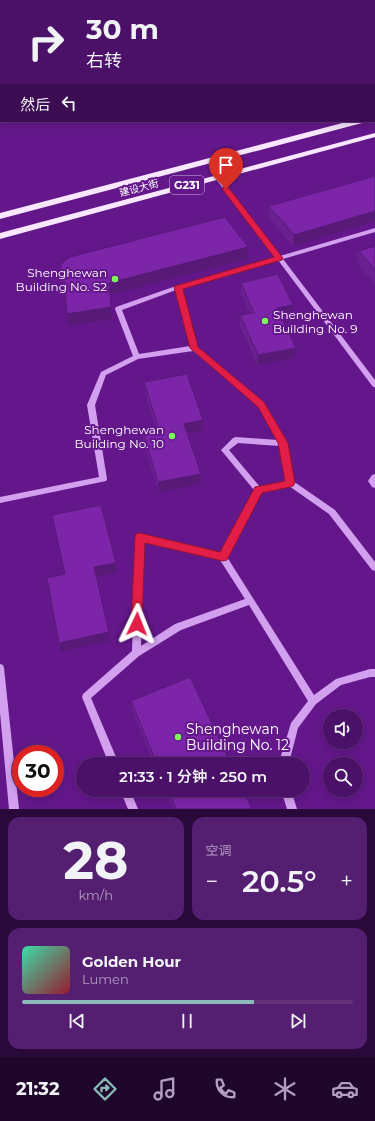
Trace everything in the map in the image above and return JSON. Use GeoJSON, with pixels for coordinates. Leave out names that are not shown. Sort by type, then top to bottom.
{"type":"FeatureCollection","features":[{"type":"Feature","properties":{"kind":"main road","name":"建设大街"},"geometry":{"type":"LineString","coordinates":[[0,216],[355,122]]}},
{"type":"Feature","properties":{"kind":"main road","name":"建设大街"},"geometry":{"type":"LineString","coordinates":[[0,236],[375,135]]}},
{"type":"Feature","properties":{"kind":"street"},"geometry":{"type":"LineString","coordinates":[[217,177],[375,385]]}},
{"type":"Feature","properties":{"kind":"street"},"geometry":{"type":"LineString","coordinates":[[137,357],[118,309],[178,287],[375,230]]}},
{"type":"Feature","properties":{"kind":"street"},"geometry":{"type":"LineString","coordinates":[[178,287],[194,348],[261,404],[283,443],[290,483],[332,512],[375,568]]}},
{"type":"Feature","properties":{"kind":"street"},"geometry":{"type":"LineString","coordinates":[[0,500],[103,479],[91,405],[103,374],[137,357],[194,348]]}},
{"type":"Feature","properties":{"kind":"street"},"geometry":{"type":"LineString","coordinates":[[258,490],[225,450],[236,440],[283,443]]}},
{"type":"Feature","properties":{"kind":"street"},"geometry":{"type":"LineString","coordinates":[[375,477],[372,481],[375,486]]}},
{"type":"Feature","properties":{"kind":"street"},"geometry":{"type":"LineString","coordinates":[[258,490],[290,483]]}},
{"type":"Feature","properties":{"kind":"street"},"geometry":{"type":"LineString","coordinates":[[223,557],[258,490]]}},
{"type":"Feature","properties":{"kind":"street"},"geometry":{"type":"LineString","coordinates":[[136,653],[140,537],[223,557],[313,701]]}},
{"type":"Feature","properties":{"kind":"street"},"geometry":{"type":"LineString","coordinates":[[111,757],[86,697],[136,653],[178,626],[251,601]]}},
{"type":"Feature","properties":{"kind":"street"},"geometry":{"type":"LineString","coordinates":[[0,668],[14,809]]}},
{"type":"Feature","properties":{"kind":"street"},"geometry":{"type":"LineString","coordinates":[[285,757],[294,726],[313,701],[339,682],[370,673],[375,673]]}},
{"type":"Feature","properties":{"kind":"street"},"geometry":{"type":"LineString","coordinates":[[128,797],[133,809]]}},
{"type":"Feature","properties":{"kind":"street"},"geometry":{"type":"LineString","coordinates":[[288,797],[292,809]]}},
{"type":"Feature","properties":{"kind":"building"},"geometry":{"type":"Polygon","coordinates":[[[375,176],[375,211],[294,235],[269,206],[375,176]]]}},
{"type":"Feature","properties":{"kind":"building","name":"Shenghewan Building No. S2"},"geometry":{"type":"Polygon","coordinates":[[[225,217],[248,247],[109,283],[111,307],[67,314],[64,279],[60,271],[61,264],[70,257],[225,217]]]}},
{"type":"Feature","properties":{"kind":"building"},"geometry":{"type":"Polygon","coordinates":[[[375,246],[375,270],[359,251],[375,246]]]}},
{"type":"Feature","properties":{"kind":"building","name":"Shenghewan Building No. 9"},"geometry":{"type":"Polygon","coordinates":[[[278,274],[293,305],[277,308],[296,348],[258,355],[240,315],[254,313],[241,283],[278,274]]]}},
{"type":"Feature","properties":{"kind":"building","name":"Shenghewan Building No. 10"},"geometry":{"type":"Polygon","coordinates":[[[187,374],[203,420],[184,424],[201,474],[158,482],[143,432],[159,429],[144,382],[187,374]]]}},
{"type":"Feature","properties":{"kind":"building"},"geometry":{"type":"Polygon","coordinates":[[[101,505],[116,563],[94,567],[109,632],[59,643],[47,578],[65,574],[52,515],[101,505]]]}},
{"type":"Feature","properties":{"kind":"building","name":"Shenghewan Building No. 12"},"geometry":{"type":"Polygon","coordinates":[[[190,677],[228,757],[154,757],[131,701],[190,677]]]}},
{"type":"Feature","properties":{"kind":"building"},"geometry":{"type":"Polygon","coordinates":[[[171,797],[246,797],[252,809],[176,809],[171,797]]]}},
{"type":"Feature","properties":{"kind":"place","name":"Shenghewan Building No. S2"},"geometry":{"type":"Point","coordinates":[115,279]}},
{"type":"Feature","properties":{"kind":"place","name":"Shenghewan Building No. 9"},"geometry":{"type":"Point","coordinates":[265,321]}},
{"type":"Feature","properties":{"kind":"place","name":"Shenghewan Building No. 10"},"geometry":{"type":"Point","coordinates":[172,436]}},
{"type":"Feature","properties":{"kind":"place","name":"Shenghewan Building No. 12"},"geometry":{"type":"Point","coordinates":[178,737]}},
{"type":"Feature","properties":{"kind":"route"},"geometry":{"type":"LineString","coordinates":[[137,624],[140,537],[223,557],[258,490],[290,483],[283,443],[261,404],[194,348],[178,287],[279,258],[226,189]]}}]}
